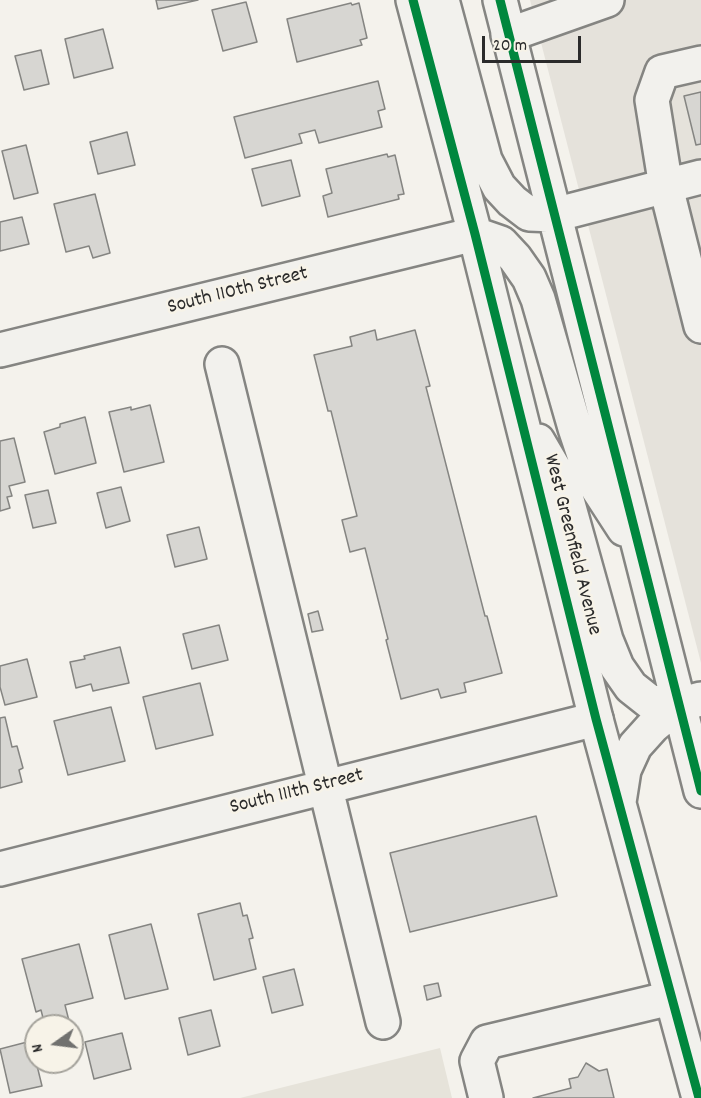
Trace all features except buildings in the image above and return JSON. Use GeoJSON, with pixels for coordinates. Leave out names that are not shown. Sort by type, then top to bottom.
{"type":"FeatureCollection","features":[{"type":"Feature","properties":{"kind":"main road","name":"West Greenfield Avenue"},"geometry":{"type":"LineString","coordinates":[[413,0],[475,234],[596,719],[699,1098]]}},
{"type":"Feature","properties":{"kind":"main road"},"geometry":{"type":"LineString","coordinates":[[442,0],[485,160],[499,187],[529,214],[554,216],[701,177]]}},
{"type":"Feature","properties":{"kind":"main road"},"geometry":{"type":"LineString","coordinates":[[500,0],[639,551],[689,702],[701,791]]}},
{"type":"Feature","properties":{"kind":"main road"},"geometry":{"type":"LineString","coordinates":[[508,35],[607,0]]}},
{"type":"Feature","properties":{"kind":"main road"},"geometry":{"type":"LineString","coordinates":[[701,63],[662,72],[652,100],[666,187],[701,326]]}},
{"type":"Feature","properties":{"kind":"main road","name":"South 110th Street"},"geometry":{"type":"LineString","coordinates":[[0,350],[475,234]]}},
{"type":"Feature","properties":{"kind":"main road"},"geometry":{"type":"LineString","coordinates":[[475,234],[501,243],[529,278],[538,299],[574,428],[588,466],[598,489],[639,551]]}},
{"type":"Feature","properties":{"kind":"main road"},"geometry":{"type":"LineString","coordinates":[[222,364],[383,1022]]}},
{"type":"Feature","properties":{"kind":"main road"},"geometry":{"type":"LineString","coordinates":[[519,411],[562,482],[571,507],[606,640],[616,667],[631,687],[650,702],[689,702]]}},
{"type":"Feature","properties":{"kind":"main road"},"geometry":{"type":"LineString","coordinates":[[619,805],[624,770],[635,747],[653,726],[689,702]]}},
{"type":"Feature","properties":{"kind":"main road","name":"South 111th Street"},"geometry":{"type":"LineString","coordinates":[[0,869],[596,719]]}},
{"type":"Feature","properties":{"kind":"main road"},"geometry":{"type":"LineString","coordinates":[[486,1098],[477,1061],[487,1042],[671,998]]}},
{"type":"Feature","properties":{"kind":"shaded area"},"geometry":{"type":"Polygon","coordinates":[[[530,0],[701,0],[701,663],[530,0]]]}},
{"type":"Feature","properties":{"kind":"shaded area"},"geometry":{"type":"Polygon","coordinates":[[[440,1048],[452,1098],[240,1098],[440,1048]]]}},
{"type":"Feature","properties":{"kind":"cycle path"},"geometry":{"type":"LineString","coordinates":[[413,0],[475,234],[596,719],[699,1098]]}},
{"type":"Feature","properties":{"kind":"cycle path"},"geometry":{"type":"LineString","coordinates":[[500,0],[701,791]]}}]}
